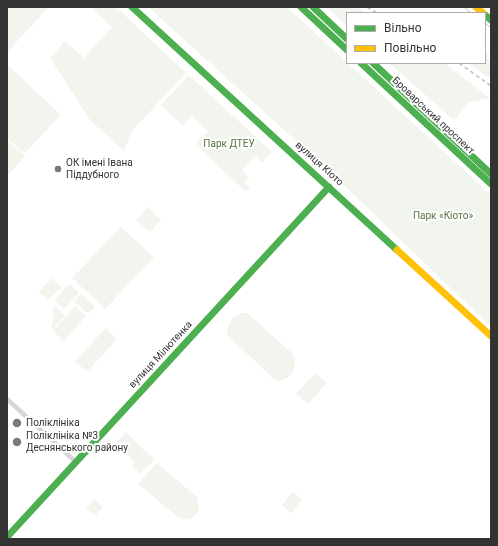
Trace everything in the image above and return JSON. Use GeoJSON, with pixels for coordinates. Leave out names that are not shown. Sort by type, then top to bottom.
{"type":"FeatureCollection","features":[{"type":"Feature","properties":{"kind":"main road","name":"вулиця Кіото"},"geometry":{"type":"LineString","coordinates":[[132,7],[491,336]]}},
{"type":"Feature","properties":{"kind":"main road"},"geometry":{"type":"LineString","coordinates":[[301,7],[346,49]]}},
{"type":"Feature","properties":{"kind":"main road"},"geometry":{"type":"LineString","coordinates":[[313,7],[346,38]]}},
{"type":"Feature","properties":{"kind":"main road","name":"Броварський проспект"},"geometry":{"type":"LineString","coordinates":[[362,64],[491,184]]}},
{"type":"Feature","properties":{"kind":"main road","name":"Броварський проспект"},"geometry":{"type":"LineString","coordinates":[[374,64],[491,174]]}},
{"type":"Feature","properties":{"kind":"main road","name":"вулиця Мілютенка"},"geometry":{"type":"LineString","coordinates":[[7,537],[329,187]]}},
{"type":"Feature","properties":{"kind":"street"},"geometry":{"type":"LineString","coordinates":[[7,399],[76,462]]}},
{"type":"Feature","properties":{"kind":"green space"},"geometry":{"type":"Polygon","coordinates":[[[7,7],[49,7],[8,51],[7,50],[7,7]]]}},
{"type":"Feature","properties":{"kind":"green space"},"geometry":{"type":"Polygon","coordinates":[[[91,7],[116,7],[186,73],[131,132],[124,151],[90,120],[50,58],[65,41],[84,58],[112,27],[91,7]]]}},
{"type":"Feature","properties":{"kind":"green space","name":"Парк «Кіото»"},"geometry":{"type":"Polygon","coordinates":[[[148,7],[287,7],[346,61],[346,64],[349,64],[491,195],[491,327],[324,166],[148,7]]]}},
{"type":"Feature","properties":{"kind":"green space"},"geometry":{"type":"Polygon","coordinates":[[[326,7],[356,7],[364,12],[346,12],[346,25],[326,7]]]}},
{"type":"Feature","properties":{"kind":"green space"},"geometry":{"type":"Polygon","coordinates":[[[486,53],[490,56],[487,59],[491,62],[491,79],[469,64],[486,64],[486,53]]]}},
{"type":"Feature","properties":{"kind":"green space"},"geometry":{"type":"Polygon","coordinates":[[[390,64],[445,64],[490,98],[470,102],[454,120],[390,64]]]}},
{"type":"Feature","properties":{"kind":"green space"},"geometry":{"type":"Polygon","coordinates":[[[9,66],[61,115],[24,154],[7,138],[7,69],[9,66]]]}},
{"type":"Feature","properties":{"kind":"green space","name":"Парк ДТЕУ"},"geometry":{"type":"Polygon","coordinates":[[[189,75],[272,152],[262,163],[255,156],[242,170],[249,177],[244,182],[250,188],[246,192],[195,144],[208,131],[192,116],[183,126],[161,105],[189,75]]]}},
{"type":"Feature","properties":{"kind":"green space"},"geometry":{"type":"Polygon","coordinates":[[[7,140],[25,156],[7,176],[7,140]]]}},
{"type":"Feature","properties":{"kind":"green space"},"geometry":{"type":"Polygon","coordinates":[[[148,207],[161,220],[150,232],[136,220],[148,207]]]}},
{"type":"Feature","properties":{"kind":"green space"},"geometry":{"type":"Polygon","coordinates":[[[121,227],[154,257],[105,309],[72,278],[121,227]]]}},
{"type":"Feature","properties":{"kind":"green space"},"geometry":{"type":"Polygon","coordinates":[[[51,278],[62,287],[48,300],[39,292],[51,278]]]}},
{"type":"Feature","properties":{"kind":"green space"},"geometry":{"type":"Polygon","coordinates":[[[70,284],[79,293],[64,309],[54,300],[70,284]]]}},
{"type":"Feature","properties":{"kind":"green space"},"geometry":{"type":"Polygon","coordinates":[[[81,294],[95,307],[88,314],[74,301],[81,294]]]}},
{"type":"Feature","properties":{"kind":"green space"},"geometry":{"type":"Polygon","coordinates":[[[54,305],[65,316],[52,330],[54,305]]]}},
{"type":"Feature","properties":{"kind":"green space"},"geometry":{"type":"Polygon","coordinates":[[[75,306],[86,316],[64,341],[53,331],[75,306]]]}},
{"type":"Feature","properties":{"kind":"green space"},"geometry":{"type":"Polygon","coordinates":[[[241,313],[247,313],[292,353],[295,358],[294,371],[288,377],[283,380],[275,380],[227,335],[230,321],[241,313]]]}},
{"type":"Feature","properties":{"kind":"green space"},"geometry":{"type":"Polygon","coordinates":[[[106,328],[117,339],[87,372],[75,361],[106,328]]]}},
{"type":"Feature","properties":{"kind":"green space"},"geometry":{"type":"Polygon","coordinates":[[[315,373],[327,383],[308,404],[296,394],[315,373]]]}},
{"type":"Feature","properties":{"kind":"green space"},"geometry":{"type":"Polygon","coordinates":[[[126,432],[145,451],[140,457],[146,451],[155,459],[140,474],[132,466],[135,462],[115,444],[126,432]]]}},
{"type":"Feature","properties":{"kind":"green space"},"geometry":{"type":"Polygon","coordinates":[[[157,463],[197,497],[199,509],[193,517],[188,519],[179,518],[138,484],[157,463]]]}},
{"type":"Feature","properties":{"kind":"green space"},"geometry":{"type":"Polygon","coordinates":[[[293,492],[302,500],[291,513],[282,505],[293,492]]]}},
{"type":"Feature","properties":{"kind":"green space"},"geometry":{"type":"Polygon","coordinates":[[[94,499],[103,507],[95,516],[86,508],[94,499]]]}},
{"type":"Feature","properties":{"kind":"tram line"},"geometry":{"type":"LineString","coordinates":[[464,7],[470,12]]}},
{"type":"Feature","properties":{"kind":"tram line"},"geometry":{"type":"LineString","coordinates":[[486,24],[491,28]]}},
{"type":"Feature","properties":{"kind":"railway"},"geometry":{"type":"LineString","coordinates":[[367,7],[375,12]]}},
{"type":"Feature","properties":{"kind":"railway"},"geometry":{"type":"LineString","coordinates":[[460,64],[491,86]]}},
{"type":"Feature","properties":{"kind":"traffic: fast"},"geometry":{"type":"LineString","coordinates":[[132,7],[397,250]]}},
{"type":"Feature","properties":{"kind":"traffic: fast"},"geometry":{"type":"LineString","coordinates":[[301,7],[346,49]]}},
{"type":"Feature","properties":{"kind":"traffic: fast"},"geometry":{"type":"LineString","coordinates":[[313,7],[346,38]]}},
{"type":"Feature","properties":{"kind":"traffic: fast"},"geometry":{"type":"LineString","coordinates":[[486,16],[491,20]]}},
{"type":"Feature","properties":{"kind":"traffic: fast"},"geometry":{"type":"LineString","coordinates":[[362,64],[491,184]]}},
{"type":"Feature","properties":{"kind":"traffic: fast"},"geometry":{"type":"LineString","coordinates":[[374,64],[491,174]]}},
{"type":"Feature","properties":{"kind":"traffic: fast"},"geometry":{"type":"LineString","coordinates":[[7,537],[329,187]]}},
{"type":"Feature","properties":{"kind":"traffic: slow"},"geometry":{"type":"LineString","coordinates":[[476,7],[482,12]]}},
{"type":"Feature","properties":{"kind":"traffic: slow"},"geometry":{"type":"LineString","coordinates":[[397,250],[491,336]]}},
{"type":"Feature","properties":{"kind":"place","name":"ОК імені Івана Піддубного"},"geometry":{"type":"Point","coordinates":[58,169]}},
{"type":"Feature","properties":{"kind":"place","name":"Поліклініка"},"geometry":{"type":"Point","coordinates":[17,423]}},
{"type":"Feature","properties":{"kind":"place","name":"Поліклініка №3 Деснянського району"},"geometry":{"type":"Point","coordinates":[17,442]}}]}
